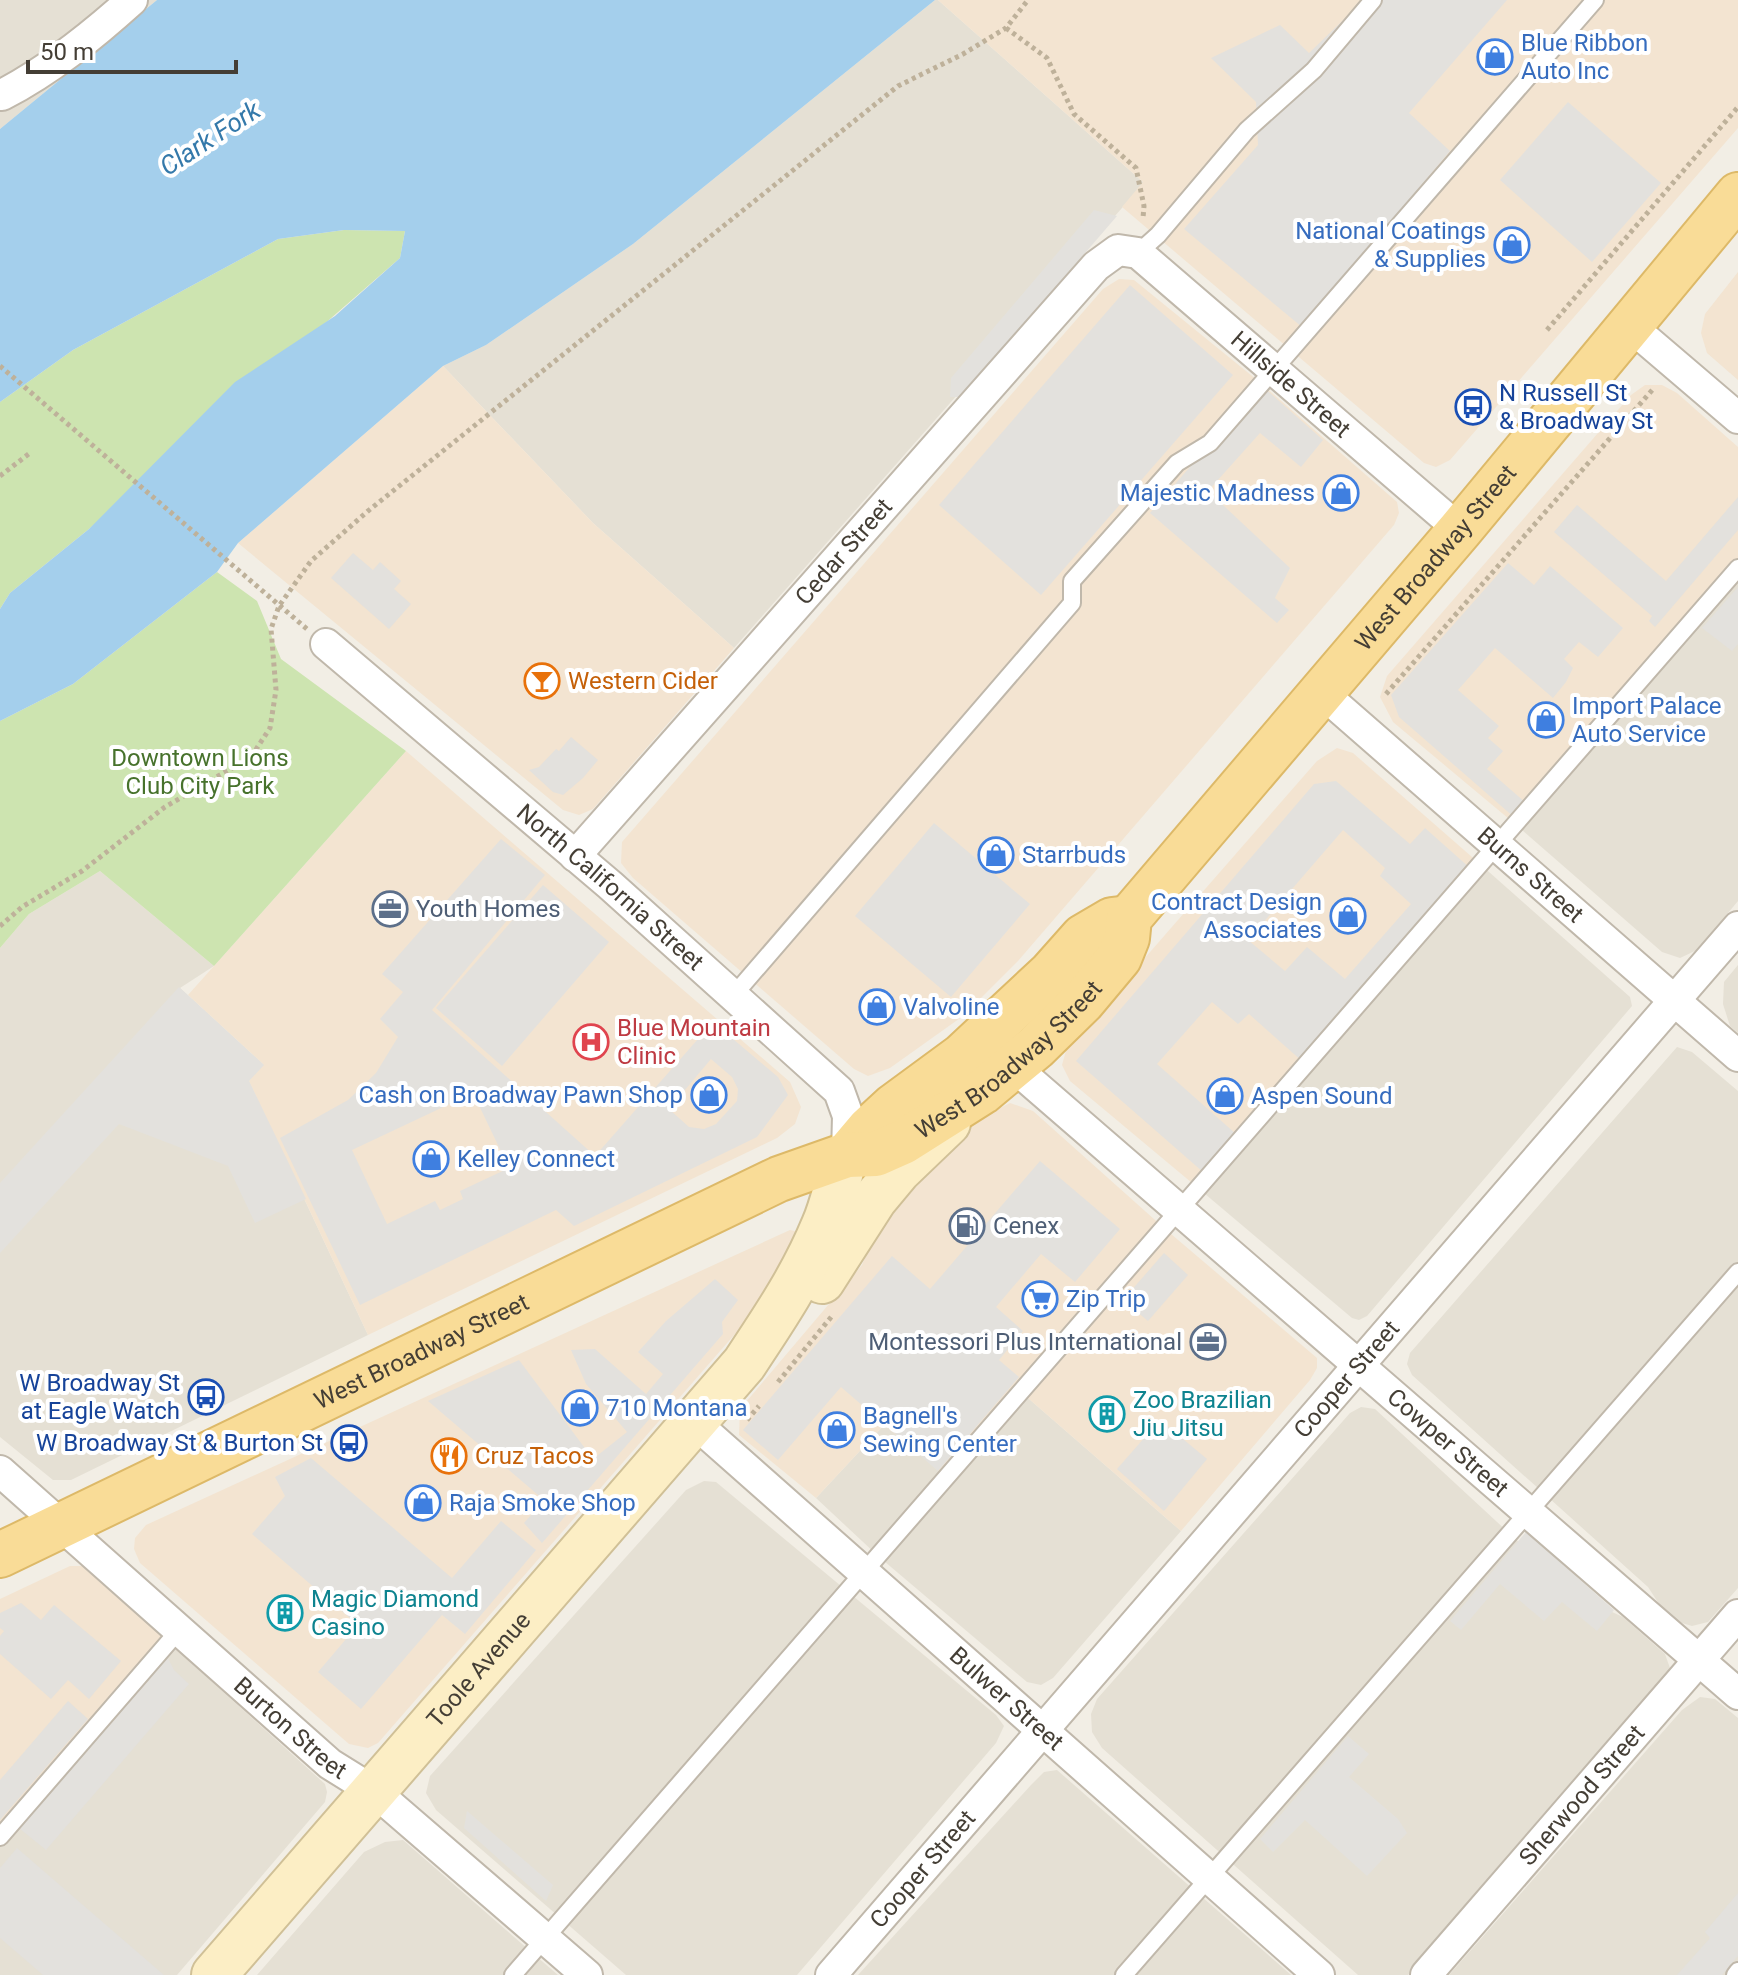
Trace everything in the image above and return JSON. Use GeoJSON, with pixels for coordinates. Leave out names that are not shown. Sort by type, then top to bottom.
{"type":"FeatureCollection","features":[{"type":"Feature","properties":{"kind":"main road","name":"West Broadway Street"},"geometry":{"type":"LineString","coordinates":[[0,1555],[779,1179],[847,1155],[876,1154],[903,1142],[998,1079],[1083,1001],[1119,958],[1127,938],[1129,918],[1460,530],[1738,195]]}},
{"type":"Feature","properties":{"kind":"main road","name":"West Broadway Street"},"geometry":{"type":"LineString","coordinates":[[847,1155],[894,1106],[962,1056],[1051,973],[1083,937],[1112,920],[1129,918]]}},
{"type":"Feature","properties":{"kind":"main road","name":"Toole Avenue"},"geometry":{"type":"LineString","coordinates":[[762,1381],[770,1344],[829,1273],[874,1200],[893,1177],[998,1079]]}},
{"type":"Feature","properties":{"kind":"main road","name":"Toole Avenue"},"geometry":{"type":"LineString","coordinates":[[214,1975],[695,1423],[762,1381],[830,1210],[836,1181],[847,1155]]}},
{"type":"Feature","properties":{"kind":"street"},"geometry":{"type":"LineString","coordinates":[[1,94],[31,80],[103,27],[132,0]]}},
{"type":"Feature","properties":{"kind":"street","name":"Hillside Street"},"geometry":{"type":"LineString","coordinates":[[1128,252],[1274,371],[1460,530]]}},
{"type":"Feature","properties":{"kind":"street","name":"Cedar Street"},"geometry":{"type":"LineString","coordinates":[[575,856],[1096,266],[1128,252]]}},
{"type":"Feature","properties":{"kind":"street"},"geometry":{"type":"LineString","coordinates":[[1629,325],[1738,418]]}},
{"type":"Feature","properties":{"kind":"street","name":"North California Street"},"geometry":{"type":"LineString","coordinates":[[326,644],[575,856],[839,1091],[848,1116],[847,1155]]}},
{"type":"Feature","properties":{"kind":"street","name":"Burns Street"},"geometry":{"type":"LineString","coordinates":[[1321,692],[1738,1056]]}},
{"type":"Feature","properties":{"kind":"street","name":"Cooper Street"},"geometry":{"type":"LineString","coordinates":[[831,1975],[1738,927]]}},
{"type":"Feature","properties":{"kind":"street","name":"Cowper Street"},"geometry":{"type":"LineString","coordinates":[[998,1079],[1180,1210],[1738,1694]]}},
{"type":"Feature","properties":{"kind":"street","name":"Bulwer Street"},"geometry":{"type":"LineString","coordinates":[[695,1423],[1319,1975]]}},
{"type":"Feature","properties":{"kind":"street","name":"Burton Street"},"geometry":{"type":"LineString","coordinates":[[0,1471],[330,1764],[375,1792],[587,1975]]}},
{"type":"Feature","properties":{"kind":"street","name":"Sherwood Street"},"geometry":{"type":"LineString","coordinates":[[1426,1975],[1738,1615]]}},
{"type":"Feature","properties":{"kind":"lane"},"geometry":{"type":"LineString","coordinates":[[1128,252],[1158,235],[1247,130],[1314,70],[1373,0]]}},
{"type":"Feature","properties":{"kind":"lane"},"geometry":{"type":"LineString","coordinates":[[733,996],[1072,603],[1072,581],[1177,463],[1210,443],[1595,0]]}},
{"type":"Feature","properties":{"kind":"lane"},"geometry":{"type":"LineString","coordinates":[[513,1975],[1738,568]]}},
{"type":"Feature","properties":{"kind":"lane"},"geometry":{"type":"LineString","coordinates":[[1124,1975],[1738,1272]]}},
{"type":"Feature","properties":{"kind":"lane"},"geometry":{"type":"LineString","coordinates":[[0,1837],[180,1629]]}},
{"type":"Feature","properties":{"kind":"path"},"geometry":{"type":"LineString","coordinates":[[0,926],[22,907],[82,871],[165,807],[251,757],[270,728],[276,690],[271,629],[279,606],[311,561],[368,511],[898,86],[963,54],[1006,28],[1028,0]]}},
{"type":"Feature","properties":{"kind":"path"},"geometry":{"type":"LineString","coordinates":[[1006,28],[1047,58],[1074,114],[1136,168],[1145,215],[1128,252]]}},
{"type":"Feature","properties":{"kind":"path"},"geometry":{"type":"LineString","coordinates":[[1547,330],[1738,107]]}},
{"type":"Feature","properties":{"kind":"path"},"geometry":{"type":"LineString","coordinates":[[0,366],[279,606]]}},
{"type":"Feature","properties":{"kind":"path"},"geometry":{"type":"LineString","coordinates":[[1386,694],[1654,388]]}},
{"type":"Feature","properties":{"kind":"path"},"geometry":{"type":"LineString","coordinates":[[0,476],[30,453]]}},
{"type":"Feature","properties":{"kind":"path"},"geometry":{"type":"LineString","coordinates":[[747,1420],[762,1381],[836,1311]]}},
{"type":"Feature","properties":{"kind":"shaded area"},"geometry":{"type":"Polygon","coordinates":[[[0,0],[157,0],[0,129],[0,0]]]}},
{"type":"Feature","properties":{"kind":"shaded area"},"geometry":{"type":"Polygon","coordinates":[[[935,0],[1144,183],[734,648],[593,523],[443,366],[486,345],[633,244],[935,0]]]}},
{"type":"Feature","properties":{"kind":"shaded area"},"geometry":{"type":"Polygon","coordinates":[[[938,0],[1738,0],[1738,128],[1450,460],[1436,467],[1424,463],[1122,207],[1143,182],[938,0]]]}},
{"type":"Feature","properties":{"kind":"shaded area"},"geometry":{"type":"Polygon","coordinates":[[[1364,0],[1507,0],[1409,113],[1450,151],[1302,327],[1184,229],[1258,145],[1256,102],[1211,58],[1280,25],[1309,53],[1364,0]]]}},
{"type":"Feature","properties":{"kind":"shaded area"},"geometry":{"type":"Polygon","coordinates":[[[1568,102],[1661,183],[1592,262],[1500,180],[1568,102]]]}},
{"type":"Feature","properties":{"kind":"shaded area"},"geometry":{"type":"Polygon","coordinates":[[[1094,210],[1117,216],[961,397],[950,397],[951,378],[1094,210]]]}},
{"type":"Feature","properties":{"kind":"shaded area"},"geometry":{"type":"Polygon","coordinates":[[[1738,272],[1738,380],[1707,353],[1701,333],[1705,314],[1738,272]]]}},
{"type":"Feature","properties":{"kind":"shaded area"},"geometry":{"type":"Polygon","coordinates":[[[1119,279],[1134,280],[1257,380],[1397,502],[1399,513],[1394,525],[1018,961],[963,1016],[890,1068],[868,1076],[854,1069],[633,878],[621,863],[622,842],[1103,289],[1119,279]]]}},
{"type":"Feature","properties":{"kind":"shaded area"},"geometry":{"type":"Polygon","coordinates":[[[1130,285],[1233,375],[1041,595],[939,505],[1130,285]]]}},
{"type":"Feature","properties":{"kind":"shaded area"},"geometry":{"type":"Polygon","coordinates":[[[443,366],[593,523],[734,648],[593,809],[579,815],[563,810],[238,543],[443,366]]]}},
{"type":"Feature","properties":{"kind":"shaded area"},"geometry":{"type":"Polygon","coordinates":[[[1261,385],[1323,440],[1301,467],[1260,433],[1208,491],[1290,568],[1275,598],[1289,610],[1277,623],[1150,513],[1261,385]]]}},
{"type":"Feature","properties":{"kind":"shaded area"},"geometry":{"type":"Polygon","coordinates":[[[1645,385],[1662,385],[1677,393],[1738,447],[1738,568],[1515,824],[1393,722],[1380,697],[1387,676],[1631,395],[1645,385]]]}},
{"type":"Feature","properties":{"kind":"shaded area"},"geometry":{"type":"Polygon","coordinates":[[[1738,497],[1738,530],[1655,627],[1649,621],[1652,616],[1554,532],[1577,505],[1666,581],[1738,497]]]}},
{"type":"Feature","properties":{"kind":"shaded area"},"geometry":{"type":"Polygon","coordinates":[[[353,553],[373,570],[380,562],[401,581],[394,589],[411,604],[389,629],[331,578],[353,553]]]}},
{"type":"Feature","properties":{"kind":"shaded area"},"geometry":{"type":"Polygon","coordinates":[[[1508,563],[1534,585],[1550,566],[1623,628],[1598,657],[1579,642],[1564,659],[1573,668],[1553,698],[1495,648],[1458,690],[1499,726],[1488,738],[1503,751],[1487,769],[1526,803],[1515,818],[1399,717],[1391,695],[1508,563]]]}},
{"type":"Feature","properties":{"kind":"shaded area"},"geometry":{"type":"Polygon","coordinates":[[[1738,568],[1738,901],[1697,950],[1680,958],[1662,952],[1515,824],[1738,568]]]}},
{"type":"Feature","properties":{"kind":"shaded area"},"geometry":{"type":"Polygon","coordinates":[[[1738,587],[1738,644],[1732,651],[1702,628],[1738,587]]]}},
{"type":"Feature","properties":{"kind":"shaded area"},"geometry":{"type":"Polygon","coordinates":[[[571,737],[598,760],[563,795],[553,792],[529,770],[539,767],[571,737]]]}},
{"type":"Feature","properties":{"kind":"shaded area"},"geometry":{"type":"Polygon","coordinates":[[[1337,748],[1353,753],[1480,864],[1198,1188],[1070,1081],[1062,1065],[1067,1047],[1317,761],[1337,748]]]}},
{"type":"Feature","properties":{"kind":"shaded area"},"geometry":{"type":"Polygon","coordinates":[[[406,751],[790,1082],[801,1107],[795,1124],[777,1138],[368,1335],[249,1081],[263,1064],[188,995],[406,751]]]}},
{"type":"Feature","properties":{"kind":"shaded area"},"geometry":{"type":"Polygon","coordinates":[[[1336,781],[1410,844],[1425,828],[1470,868],[1303,1062],[1249,1014],[1238,1024],[1212,1002],[1157,1064],[1236,1134],[1203,1172],[1076,1061],[1314,784],[1336,781]],[[1343,830],[1248,940],[1285,971],[1307,947],[1345,979],[1411,904],[1380,876],[1385,868],[1343,830]]]}},
{"type":"Feature","properties":{"kind":"shaded area"},"geometry":{"type":"Polygon","coordinates":[[[934,823],[1030,904],[951,997],[855,916],[934,823]]]}},
{"type":"Feature","properties":{"kind":"shaded area"},"geometry":{"type":"Polygon","coordinates":[[[501,839],[545,875],[432,1010],[595,1156],[713,1022],[778,1077],[788,1095],[757,1137],[574,1226],[556,1210],[360,1305],[280,1138],[348,1100],[376,1073],[398,1037],[380,1019],[403,992],[382,974],[501,839]],[[711,1059],[669,1109],[689,1127],[704,1129],[716,1124],[737,1101],[738,1089],[732,1077],[711,1059]],[[473,1093],[352,1150],[387,1224],[435,1201],[440,1210],[463,1199],[460,1191],[509,1168],[473,1093]]]}},
{"type":"Feature","properties":{"kind":"shaded area"},"geometry":{"type":"Polygon","coordinates":[[[1480,864],[1630,997],[1632,1006],[1367,1316],[1359,1320],[1352,1318],[1198,1188],[1480,864]]]}},
{"type":"Feature","properties":{"kind":"shaded area"},"geometry":{"type":"Polygon","coordinates":[[[100,871],[214,966],[180,988],[264,1065],[249,1081],[368,1335],[71,1480],[53,1480],[0,1437],[0,948],[29,914],[100,871]]]}},
{"type":"Feature","properties":{"kind":"shaded area"},"geometry":{"type":"Polygon","coordinates":[[[543,885],[609,942],[502,1066],[436,1008],[543,885]]]}},
{"type":"Feature","properties":{"kind":"shaded area"},"geometry":{"type":"Polygon","coordinates":[[[1738,965],[1738,1033],[1730,1026],[1723,1004],[1724,982],[1738,965]]]}},
{"type":"Feature","properties":{"kind":"shaded area"},"geometry":{"type":"Polygon","coordinates":[[[179,987],[264,1065],[249,1081],[306,1199],[255,1223],[228,1166],[119,1124],[0,1253],[0,1183],[179,987]]]}},
{"type":"Feature","properties":{"kind":"shaded area"},"geometry":{"type":"Polygon","coordinates":[[[1677,1047],[1692,1052],[1738,1091],[1738,1588],[1708,1622],[1692,1626],[1675,1621],[1663,1610],[1648,1587],[1412,1375],[1407,1364],[1410,1353],[1677,1047]]]}},
{"type":"Feature","properties":{"kind":"shaded area"},"geometry":{"type":"Polygon","coordinates":[[[1010,1103],[1033,1111],[1317,1358],[1317,1368],[1310,1380],[1181,1531],[1021,1392],[946,1477],[884,1425],[816,1498],[739,1435],[740,1409],[862,1265],[892,1194],[970,1123],[1010,1103]]]}},
{"type":"Feature","properties":{"kind":"shaded area"},"geometry":{"type":"Polygon","coordinates":[[[1040,1161],[1120,1229],[1075,1282],[1041,1254],[996,1307],[1023,1331],[999,1360],[1019,1377],[938,1471],[841,1387],[778,1460],[743,1430],[892,1256],[930,1289],[1040,1161]]]}},
{"type":"Feature","properties":{"kind":"shaded area"},"geometry":{"type":"Polygon","coordinates":[[[790,1230],[799,1232],[797,1263],[378,1743],[368,1748],[349,1744],[140,1563],[134,1549],[135,1538],[146,1525],[790,1230]]]}},
{"type":"Feature","properties":{"kind":"shaded area"},"geometry":{"type":"Polygon","coordinates":[[[1164,1253],[1188,1275],[1148,1321],[1123,1300],[1164,1253]]]}},
{"type":"Feature","properties":{"kind":"shaded area"},"geometry":{"type":"Polygon","coordinates":[[[715,1279],[738,1300],[722,1322],[723,1334],[542,1543],[524,1523],[544,1500],[428,1401],[519,1360],[593,1459],[627,1432],[586,1384],[571,1350],[595,1349],[646,1394],[663,1374],[638,1352],[666,1321],[715,1279]]]}},
{"type":"Feature","properties":{"kind":"shaded area"},"geometry":{"type":"Polygon","coordinates":[[[1021,1392],[1181,1531],[1053,1678],[1041,1685],[1027,1682],[878,1556],[816,1498],[884,1425],[1021,1392]]]}},
{"type":"Feature","properties":{"kind":"shaded area"},"geometry":{"type":"Polygon","coordinates":[[[1361,1407],[1375,1409],[1577,1596],[1623,1617],[1665,1654],[1671,1671],[1408,1975],[1358,1975],[1102,1748],[1092,1732],[1091,1714],[1097,1699],[1350,1413],[1361,1407]]]}},
{"type":"Feature","properties":{"kind":"shaded area"},"geometry":{"type":"Polygon","coordinates":[[[1160,1420],[1207,1459],[1164,1511],[1117,1469],[1160,1420]]]}},
{"type":"Feature","properties":{"kind":"shaded area"},"geometry":{"type":"Polygon","coordinates":[[[311,1458],[452,1578],[501,1521],[536,1550],[465,1634],[442,1615],[361,1709],[318,1672],[358,1625],[252,1534],[285,1496],[275,1477],[311,1458]]]}},
{"type":"Feature","properties":{"kind":"shaded area"},"geometry":{"type":"Polygon","coordinates":[[[704,1481],[716,1482],[996,1715],[1004,1726],[996,1743],[797,1975],[626,1975],[436,1810],[426,1793],[430,1776],[686,1490],[704,1481]]]}},
{"type":"Feature","properties":{"kind":"shaded area"},"geometry":{"type":"Polygon","coordinates":[[[1526,1532],[1614,1610],[1597,1631],[1562,1602],[1544,1621],[1500,1584],[1461,1630],[1450,1621],[1526,1532]]]}},
{"type":"Feature","properties":{"kind":"shaded area"},"geometry":{"type":"Polygon","coordinates":[[[70,1566],[82,1566],[168,1642],[0,1837],[0,1599],[70,1566]]]}},
{"type":"Feature","properties":{"kind":"shaded area"},"geometry":{"type":"Polygon","coordinates":[[[21,1603],[41,1620],[54,1605],[121,1661],[89,1699],[68,1680],[51,1699],[0,1654],[0,1636],[4,1631],[0,1628],[0,1613],[21,1603]]]}},
{"type":"Feature","properties":{"kind":"shaded area"},"geometry":{"type":"Polygon","coordinates":[[[168,1642],[325,1784],[325,1802],[177,1975],[0,1975],[0,1837],[168,1642]]]}},
{"type":"Feature","properties":{"kind":"shaded area"},"geometry":{"type":"Polygon","coordinates":[[[168,1658],[174,1670],[189,1684],[46,1850],[19,1828],[168,1658]]]}},
{"type":"Feature","properties":{"kind":"shaded area"},"geometry":{"type":"Polygon","coordinates":[[[1700,1697],[1715,1699],[1738,1718],[1738,1975],[1449,1975],[1682,1710],[1700,1697]]]}},
{"type":"Feature","properties":{"kind":"shaded area"},"geometry":{"type":"Polygon","coordinates":[[[68,1701],[88,1719],[0,1820],[0,1780],[68,1701]]]}},
{"type":"Feature","properties":{"kind":"shaded area"},"geometry":{"type":"Polygon","coordinates":[[[1348,1736],[1369,1754],[1349,1777],[1398,1819],[1407,1833],[1367,1876],[1305,1820],[1273,1852],[1260,1839],[1348,1736]]]}},
{"type":"Feature","properties":{"kind":"shaded area"},"geometry":{"type":"Polygon","coordinates":[[[1057,1770],[1291,1975],[858,1975],[1031,1785],[1044,1772],[1057,1770]]]}},
{"type":"Feature","properties":{"kind":"shaded area"},"geometry":{"type":"Polygon","coordinates":[[[467,1811],[553,1885],[546,1901],[464,1828],[467,1811]]]}},
{"type":"Feature","properties":{"kind":"shaded area"},"geometry":{"type":"Polygon","coordinates":[[[403,1840],[558,1975],[257,1975],[364,1852],[385,1842],[403,1840]]]}},
{"type":"Feature","properties":{"kind":"shaded area"},"geometry":{"type":"Polygon","coordinates":[[[17,1848],[164,1975],[43,1975],[0,1938],[0,1868],[17,1848]]]}},
{"type":"Feature","properties":{"kind":"shaded area"},"geometry":{"type":"Polygon","coordinates":[[[1738,1893],[1738,1956],[1722,1975],[1677,1975],[1710,1938],[1705,1932],[1738,1893]]]}},
{"type":"Feature","properties":{"kind":"green space"},"geometry":{"type":"Polygon","coordinates":[[[344,230],[405,231],[400,258],[89,529],[10,593],[0,609],[0,402],[73,350],[278,239],[344,230]]]}},
{"type":"Feature","properties":{"kind":"green space","name":"Downtown Lions Club City Park"},"geometry":{"type":"Polygon","coordinates":[[[217,572],[257,601],[281,659],[406,751],[214,966],[100,871],[29,914],[0,948],[0,721],[73,684],[217,572]]]}},
{"type":"Feature","properties":{"kind":"water","name":"Clark Fork"},"geometry":{"type":"Polygon","coordinates":[[[157,0],[935,0],[633,244],[486,345],[443,366],[238,543],[217,572],[73,684],[0,721],[0,609],[10,593],[89,529],[235,382],[335,316],[400,258],[405,231],[344,230],[278,239],[73,350],[0,402],[0,129],[157,0]]]}},
{"type":"Feature","properties":{"kind":"place","name":"Blue Ribbon Auto Inc"},"geometry":{"type":"Point","coordinates":[1495,57]}},
{"type":"Feature","properties":{"kind":"place","name":"National Coatings & Supplies"},"geometry":{"type":"Point","coordinates":[1512,245]}},
{"type":"Feature","properties":{"kind":"place","name":"N Russell St & Broadway St"},"geometry":{"type":"Point","coordinates":[1473,407]}},
{"type":"Feature","properties":{"kind":"place","name":"Majestic Madness"},"geometry":{"type":"Point","coordinates":[1341,493]}},
{"type":"Feature","properties":{"kind":"place","name":"Western Cider"},"geometry":{"type":"Point","coordinates":[542,681]}},
{"type":"Feature","properties":{"kind":"place","name":"Import Palace Auto Service"},"geometry":{"type":"Point","coordinates":[1546,720]}},
{"type":"Feature","properties":{"kind":"place","name":"Starrbuds"},"geometry":{"type":"Point","coordinates":[996,855]}},
{"type":"Feature","properties":{"kind":"place","name":"Youth Homes"},"geometry":{"type":"Point","coordinates":[390,909]}},
{"type":"Feature","properties":{"kind":"place","name":"Contract Design Associates"},"geometry":{"type":"Point","coordinates":[1348,916]}},
{"type":"Feature","properties":{"kind":"place","name":"Valvoline"},"geometry":{"type":"Point","coordinates":[877,1007]}},
{"type":"Feature","properties":{"kind":"place","name":"Blue Mountain Clinic"},"geometry":{"type":"Point","coordinates":[591,1042]}},
{"type":"Feature","properties":{"kind":"place","name":"Cash on Broadway Pawn Shop"},"geometry":{"type":"Point","coordinates":[709,1095]}},
{"type":"Feature","properties":{"kind":"place","name":"Aspen Sound"},"geometry":{"type":"Point","coordinates":[1225,1096]}},
{"type":"Feature","properties":{"kind":"place","name":"Kelley Connect"},"geometry":{"type":"Point","coordinates":[431,1159]}},
{"type":"Feature","properties":{"kind":"place","name":"Cenex"},"geometry":{"type":"Point","coordinates":[967,1226]}},
{"type":"Feature","properties":{"kind":"place","name":"Zip Trip"},"geometry":{"type":"Point","coordinates":[1040,1299]}},
{"type":"Feature","properties":{"kind":"place","name":"Montessori Plus International"},"geometry":{"type":"Point","coordinates":[1208,1342]}},
{"type":"Feature","properties":{"kind":"place","name":"W Broadway St at Eagle Watch"},"geometry":{"type":"Point","coordinates":[206,1397]}},
{"type":"Feature","properties":{"kind":"place","name":"710 Montana"},"geometry":{"type":"Point","coordinates":[580,1408]}},
{"type":"Feature","properties":{"kind":"place","name":"Zoo Brazilian Jiu Jitsu"},"geometry":{"type":"Point","coordinates":[1107,1414]}},
{"type":"Feature","properties":{"kind":"place","name":"Bagnell's Sewing Center"},"geometry":{"type":"Point","coordinates":[837,1430]}},
{"type":"Feature","properties":{"kind":"place","name":"W Broadway St & Burton St"},"geometry":{"type":"Point","coordinates":[349,1443]}},
{"type":"Feature","properties":{"kind":"place","name":"Cruz Tacos"},"geometry":{"type":"Point","coordinates":[449,1456]}},
{"type":"Feature","properties":{"kind":"place","name":"Raja Smoke Shop"},"geometry":{"type":"Point","coordinates":[423,1503]}},
{"type":"Feature","properties":{"kind":"place","name":"Magic Diamond Casino"},"geometry":{"type":"Point","coordinates":[285,1613]}}]}
